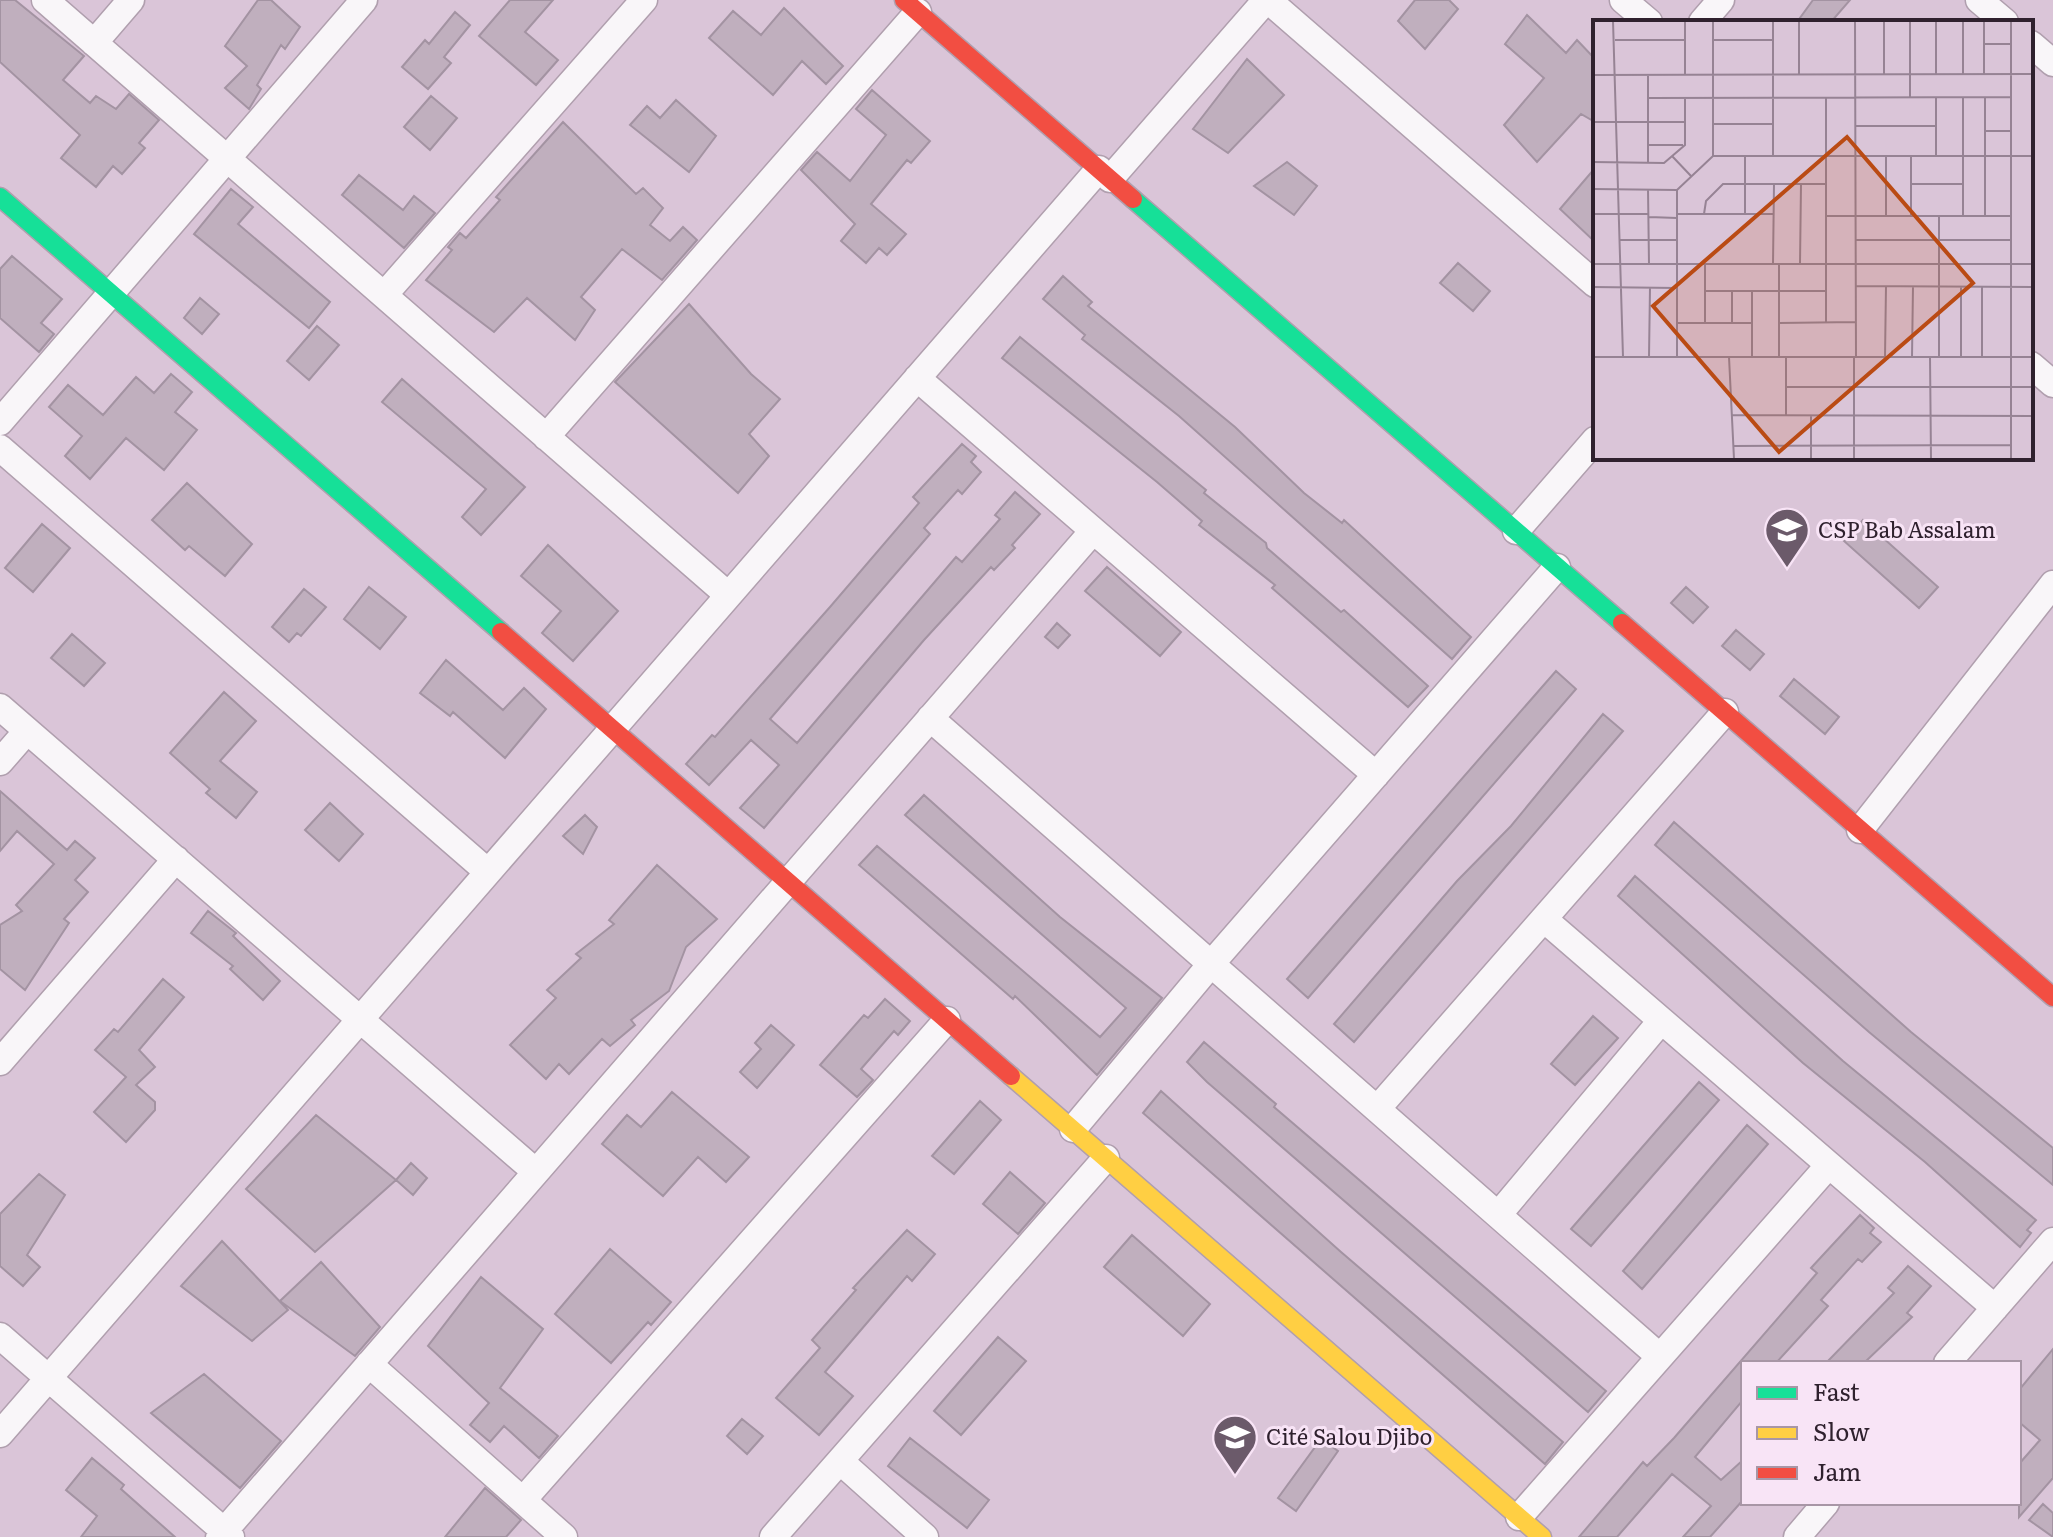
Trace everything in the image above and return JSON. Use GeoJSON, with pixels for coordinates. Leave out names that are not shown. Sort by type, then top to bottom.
{"type":"FeatureCollection","features":[{"type":"Feature","properties":{"kind":"street"},"geometry":{"type":"LineString","coordinates":[[45,0],[728,595]]}},
{"type":"Feature","properties":{"kind":"street"},"geometry":{"type":"LineString","coordinates":[[94,43],[131,0]]}},
{"type":"Feature","properties":{"kind":"street"},"geometry":{"type":"LineString","coordinates":[[0,422],[364,0]]}},
{"type":"Feature","properties":{"kind":"street"},"geometry":{"type":"LineString","coordinates":[[384,295],[644,0]]}},
{"type":"Feature","properties":{"kind":"street"},"geometry":{"type":"LineString","coordinates":[[0,1434],[917,378],[1267,0],[1593,282]]}},
{"type":"Feature","properties":{"kind":"street"},"geometry":{"type":"LineString","coordinates":[[1623,0],[1647,20]]}},
{"type":"Feature","properties":{"kind":"street"},"geometry":{"type":"LineString","coordinates":[[1704,20],[1721,0]]}},
{"type":"Feature","properties":{"kind":"street"},"geometry":{"type":"LineString","coordinates":[[1979,0],[2003,20]]}},
{"type":"Feature","properties":{"kind":"street"},"geometry":{"type":"LineString","coordinates":[[546,437],[911,6],[2053,997]]}},
{"type":"Feature","properties":{"kind":"street"},"geometry":{"type":"LineString","coordinates":[[2033,46],[2053,63]]}},
{"type":"Feature","properties":{"kind":"street"},"geometry":{"type":"LineString","coordinates":[[0,197],[1542,1537]]}},
{"type":"Feature","properties":{"kind":"street"},"geometry":{"type":"LineString","coordinates":[[2033,367],[2053,384]]}},
{"type":"Feature","properties":{"kind":"street"},"geometry":{"type":"LineString","coordinates":[[917,378],[1376,775]]}},
{"type":"Feature","properties":{"kind":"street"},"geometry":{"type":"LineString","coordinates":[[1516,531],[1593,442]]}},
{"type":"Feature","properties":{"kind":"street"},"geometry":{"type":"LineString","coordinates":[[0,448],[488,872]]}},
{"type":"Feature","properties":{"kind":"street"},"geometry":{"type":"LineString","coordinates":[[0,1336],[225,1535],[369,1364],[1093,531]]}},
{"type":"Feature","properties":{"kind":"street"},"geometry":{"type":"LineString","coordinates":[[1073,1129],[1211,964],[1557,567]]}},
{"type":"Feature","properties":{"kind":"street"},"geometry":{"type":"LineString","coordinates":[[1860,830],[2053,584]]}},
{"type":"Feature","properties":{"kind":"street"},"geometry":{"type":"LineString","coordinates":[[0,707],[536,1172]]}},
{"type":"Feature","properties":{"kind":"street"},"geometry":{"type":"LineString","coordinates":[[1377,1109],[1725,712]]}},
{"type":"Feature","properties":{"kind":"street"},"geometry":{"type":"LineString","coordinates":[[930,718],[1659,1356]]}},
{"type":"Feature","properties":{"kind":"street"},"geometry":{"type":"LineString","coordinates":[[0,762],[27,731]]}},
{"type":"Feature","properties":{"kind":"street"},"geometry":{"type":"LineString","coordinates":[[0,1062],[176,859]]}},
{"type":"Feature","properties":{"kind":"street"},"geometry":{"type":"LineString","coordinates":[[1545,920],[1995,1308]]}},
{"type":"Feature","properties":{"kind":"street"},"geometry":{"type":"LineString","coordinates":[[523,1500],[947,1020]]}},
{"type":"Feature","properties":{"kind":"street"},"geometry":{"type":"LineString","coordinates":[[1498,1215],[1661,1021]]}},
{"type":"Feature","properties":{"kind":"street"},"geometry":{"type":"LineString","coordinates":[[773,1537],[1106,1158]]}},
{"type":"Feature","properties":{"kind":"street"},"geometry":{"type":"LineString","coordinates":[[1519,1517],[1829,1165]]}},
{"type":"Feature","properties":{"kind":"street"},"geometry":{"type":"LineString","coordinates":[[1949,1361],[2053,1241]]}},
{"type":"Feature","properties":{"kind":"street"},"geometry":{"type":"LineString","coordinates":[[369,1364],[564,1537]]}},
{"type":"Feature","properties":{"kind":"street"},"geometry":{"type":"LineString","coordinates":[[840,1461],[925,1537]]}},
{"type":"Feature","properties":{"kind":"building"},"geometry":{"type":"Polygon","coordinates":[[[0,0],[15,0],[84,56],[63,80],[90,103],[96,96],[116,109],[129,94],[159,120],[139,143],[145,148],[122,174],[113,166],[96,187],[61,158],[80,135],[0,62],[0,0]]]}},
{"type":"Feature","properties":{"kind":"building"},"geometry":{"type":"Polygon","coordinates":[[[258,0],[271,0],[300,27],[285,49],[281,45],[257,85],[261,89],[249,109],[225,88],[247,66],[225,46],[258,0]]]}},
{"type":"Feature","properties":{"kind":"building"},"geometry":{"type":"Polygon","coordinates":[[[510,0],[553,0],[525,32],[558,60],[536,85],[479,36],[510,0]]]}},
{"type":"Feature","properties":{"kind":"building"},"geometry":{"type":"Polygon","coordinates":[[[1415,0],[1449,0],[1458,9],[1425,49],[1398,21],[1415,0]]]}},
{"type":"Feature","properties":{"kind":"building"},"geometry":{"type":"Polygon","coordinates":[[[1813,0],[1850,0],[1833,20],[1798,20],[1813,0]]]}},
{"type":"Feature","properties":{"kind":"building"},"geometry":{"type":"Polygon","coordinates":[[[784,8],[843,66],[826,84],[802,61],[773,95],[709,38],[733,11],[761,35],[784,8]]]}},
{"type":"Feature","properties":{"kind":"building"},"geometry":{"type":"Polygon","coordinates":[[[455,12],[470,25],[444,57],[451,63],[428,89],[402,67],[425,40],[429,44],[455,12]]]}},
{"type":"Feature","properties":{"kind":"building"},"geometry":{"type":"Polygon","coordinates":[[[1527,15],[1566,53],[1577,40],[1593,57],[1593,121],[1581,114],[1537,162],[1504,125],[1544,78],[1505,44],[1527,15]]]}},
{"type":"Feature","properties":{"kind":"building"},"geometry":{"type":"Polygon","coordinates":[[[1247,59],[1284,95],[1228,153],[1193,129],[1247,59]]]}},
{"type":"Feature","properties":{"kind":"building"},"geometry":{"type":"Polygon","coordinates":[[[872,90],[930,141],[911,163],[907,160],[871,204],[906,234],[887,255],[879,248],[866,263],[841,241],[855,224],[801,170],[817,152],[850,181],[886,135],[856,109],[872,90]]]}},
{"type":"Feature","properties":{"kind":"building"},"geometry":{"type":"Polygon","coordinates":[[[431,96],[457,118],[430,150],[404,127],[431,96]]]}},
{"type":"Feature","properties":{"kind":"building"},"geometry":{"type":"Polygon","coordinates":[[[676,100],[716,136],[689,172],[630,125],[647,106],[660,118],[676,100]]]}},
{"type":"Feature","properties":{"kind":"building"},"geometry":{"type":"Polygon","coordinates":[[[563,122],[636,194],[643,188],[663,208],[650,225],[670,241],[683,227],[697,240],[662,280],[622,249],[581,297],[595,310],[575,340],[527,298],[494,332],[426,280],[452,250],[448,247],[460,233],[466,238],[500,200],[496,197],[563,122]]]}},
{"type":"Feature","properties":{"kind":"building"},"geometry":{"type":"Polygon","coordinates":[[[1287,162],[1317,186],[1294,215],[1254,186],[1287,162]]]}},
{"type":"Feature","properties":{"kind":"building"},"geometry":{"type":"Polygon","coordinates":[[[1593,170],[1593,240],[1560,209],[1593,170]]]}},
{"type":"Feature","properties":{"kind":"building"},"geometry":{"type":"Polygon","coordinates":[[[359,175],[403,210],[414,196],[435,213],[404,248],[342,195],[359,175]]]}},
{"type":"Feature","properties":{"kind":"building"},"geometry":{"type":"Polygon","coordinates":[[[231,189],[253,207],[238,224],[330,302],[309,328],[194,234],[231,189]]]}},
{"type":"Feature","properties":{"kind":"building"},"geometry":{"type":"Polygon","coordinates":[[[12,256],[62,299],[41,323],[54,334],[39,352],[0,318],[0,269],[12,256]]]}},
{"type":"Feature","properties":{"kind":"building"},"geometry":{"type":"Polygon","coordinates":[[[1458,263],[1490,291],[1473,311],[1440,283],[1458,263]]]}},
{"type":"Feature","properties":{"kind":"building"},"geometry":{"type":"Polygon","coordinates":[[[1063,276],[1092,302],[1088,306],[1235,427],[1304,493],[1342,523],[1344,520],[1471,637],[1452,659],[1179,416],[1082,339],[1085,335],[1043,299],[1063,276]]]}},
{"type":"Feature","properties":{"kind":"building"},"geometry":{"type":"Polygon","coordinates":[[[200,298],[219,314],[202,334],[184,318],[200,298]]]}},
{"type":"Feature","properties":{"kind":"building"},"geometry":{"type":"Polygon","coordinates":[[[689,304],[751,374],[780,399],[749,434],[769,456],[738,493],[615,382],[689,304]]]}},
{"type":"Feature","properties":{"kind":"building"},"geometry":{"type":"Polygon","coordinates":[[[317,326],[339,345],[309,380],[287,361],[317,326]]]}},
{"type":"Feature","properties":{"kind":"building"},"geometry":{"type":"Polygon","coordinates":[[[1020,337],[1206,490],[1204,493],[1266,543],[1267,548],[1341,612],[1344,610],[1428,686],[1408,707],[1272,588],[1275,585],[1199,525],[1202,521],[1157,482],[1002,358],[1020,337]]]}},
{"type":"Feature","properties":{"kind":"building"},"geometry":{"type":"Polygon","coordinates":[[[171,374],[192,392],[175,412],[197,430],[164,470],[126,438],[90,479],[65,456],[82,436],[49,407],[68,385],[103,415],[136,377],[154,393],[171,374]]]}},
{"type":"Feature","properties":{"kind":"building"},"geometry":{"type":"Polygon","coordinates":[[[402,379],[525,487],[481,535],[462,517],[486,489],[382,402],[402,379]]]}},
{"type":"Feature","properties":{"kind":"building"},"geometry":{"type":"Polygon","coordinates":[[[962,444],[976,456],[971,462],[981,472],[962,494],[958,490],[924,528],[930,534],[770,719],[797,743],[956,557],[962,562],[1000,519],[995,515],[1015,492],[1040,514],[1012,545],[1015,548],[994,570],[991,567],[924,640],[764,828],[740,808],[779,765],[751,740],[709,785],[686,764],[712,735],[715,737],[830,607],[919,503],[913,497],[962,444]]]}},
{"type":"Feature","properties":{"kind":"building"},"geometry":{"type":"Polygon","coordinates":[[[187,483],[252,544],[225,576],[189,546],[185,550],[152,520],[187,483]]]}},
{"type":"Feature","properties":{"kind":"building"},"geometry":{"type":"Polygon","coordinates":[[[1863,520],[1938,587],[1919,608],[1844,541],[1863,520]]]}},
{"type":"Feature","properties":{"kind":"building"},"geometry":{"type":"Polygon","coordinates":[[[42,524],[70,548],[33,592],[5,568],[42,524]]]}},
{"type":"Feature","properties":{"kind":"building"},"geometry":{"type":"Polygon","coordinates":[[[548,545],[618,611],[573,661],[542,633],[561,611],[521,576],[548,545]]]}},
{"type":"Feature","properties":{"kind":"building"},"geometry":{"type":"Polygon","coordinates":[[[1107,567],[1181,632],[1160,656],[1085,591],[1107,567]]]}},
{"type":"Feature","properties":{"kind":"building"},"geometry":{"type":"Polygon","coordinates":[[[369,587],[406,617],[380,649],[344,619],[369,587]]]}},
{"type":"Feature","properties":{"kind":"building"},"geometry":{"type":"Polygon","coordinates":[[[1686,587],[1708,607],[1693,623],[1671,603],[1686,587]]]}},
{"type":"Feature","properties":{"kind":"building"},"geometry":{"type":"Polygon","coordinates":[[[304,589],[326,607],[301,636],[297,633],[289,642],[272,627],[304,589]]]}},
{"type":"Feature","properties":{"kind":"building"},"geometry":{"type":"Polygon","coordinates":[[[1057,623],[1070,635],[1058,648],[1045,637],[1057,623]]]}},
{"type":"Feature","properties":{"kind":"building"},"geometry":{"type":"Polygon","coordinates":[[[1736,630],[1764,654],[1750,670],[1722,646],[1736,630]]]}},
{"type":"Feature","properties":{"kind":"building"},"geometry":{"type":"Polygon","coordinates":[[[72,634],[105,663],[84,686],[51,658],[72,634]]]}},
{"type":"Feature","properties":{"kind":"building"},"geometry":{"type":"Polygon","coordinates":[[[446,660],[503,710],[524,688],[546,709],[505,758],[453,712],[450,716],[420,693],[446,660]]]}},
{"type":"Feature","properties":{"kind":"building"},"geometry":{"type":"Polygon","coordinates":[[[1556,671],[1576,689],[1308,998],[1287,979],[1556,671]]]}},
{"type":"Feature","properties":{"kind":"building"},"geometry":{"type":"Polygon","coordinates":[[[1794,679],[1839,717],[1825,734],[1780,696],[1794,679]]]}},
{"type":"Feature","properties":{"kind":"building"},"geometry":{"type":"Polygon","coordinates":[[[224,692],[256,721],[220,761],[257,792],[236,818],[206,793],[210,789],[170,753],[224,692]]]}},
{"type":"Feature","properties":{"kind":"building"},"geometry":{"type":"Polygon","coordinates":[[[1603,714],[1623,731],[1354,1042],[1334,1024],[1457,881],[1511,826],[1603,714]]]}},
{"type":"Feature","properties":{"kind":"building"},"geometry":{"type":"Polygon","coordinates":[[[0,791],[67,850],[75,841],[95,858],[75,880],[88,892],[64,919],[69,923],[25,990],[0,969],[0,925],[22,911],[16,905],[54,864],[17,831],[0,851],[0,791]]]}},
{"type":"Feature","properties":{"kind":"building"},"geometry":{"type":"Polygon","coordinates":[[[924,795],[1060,917],[1162,998],[1097,1075],[1015,996],[1013,999],[859,865],[877,846],[1100,1037],[1126,1008],[905,815],[924,795]]]}},
{"type":"Feature","properties":{"kind":"building"},"geometry":{"type":"Polygon","coordinates":[[[330,803],[363,834],[339,861],[305,830],[330,803]]]}},
{"type":"Feature","properties":{"kind":"building"},"geometry":{"type":"Polygon","coordinates":[[[585,815],[597,827],[583,854],[563,836],[585,815]]]}},
{"type":"Feature","properties":{"kind":"building"},"geometry":{"type":"Polygon","coordinates":[[[1674,822],[1911,1032],[2053,1148],[2053,1185],[1869,1032],[1655,845],[1674,822]]]}},
{"type":"Feature","properties":{"kind":"building"},"geometry":{"type":"Polygon","coordinates":[[[657,865],[717,919],[686,947],[669,991],[631,1020],[635,1025],[610,1046],[602,1039],[569,1074],[559,1064],[546,1079],[510,1045],[556,998],[547,990],[581,958],[576,954],[614,924],[609,920],[657,865]]]}},
{"type":"Feature","properties":{"kind":"building"},"geometry":{"type":"Polygon","coordinates":[[[1635,876],[1843,1061],[2036,1220],[2027,1230],[2031,1233],[2020,1247],[1925,1162],[1803,1063],[1618,896],[1635,876]]]}},
{"type":"Feature","properties":{"kind":"building"},"geometry":{"type":"Polygon","coordinates":[[[208,911],[236,933],[233,936],[280,981],[263,1000],[230,969],[233,966],[191,933],[208,911]]]}},
{"type":"Feature","properties":{"kind":"building"},"geometry":{"type":"Polygon","coordinates":[[[163,979],[184,997],[139,1050],[155,1067],[136,1085],[155,1102],[155,1110],[126,1142],[94,1112],[126,1077],[95,1050],[114,1029],[118,1032],[163,979]]]}},
{"type":"Feature","properties":{"kind":"building"},"geometry":{"type":"Polygon","coordinates":[[[885,999],[910,1021],[898,1035],[894,1031],[861,1069],[873,1080],[857,1097],[820,1065],[864,1015],[868,1018],[885,999]]]}},
{"type":"Feature","properties":{"kind":"building"},"geometry":{"type":"Polygon","coordinates":[[[1593,1016],[1618,1038],[1575,1085],[1551,1064],[1593,1016]]]}},
{"type":"Feature","properties":{"kind":"building"},"geometry":{"type":"Polygon","coordinates":[[[771,1025],[794,1045],[757,1088],[740,1072],[761,1049],[755,1043],[771,1025]]]}},
{"type":"Feature","properties":{"kind":"building"},"geometry":{"type":"Polygon","coordinates":[[[1204,1042],[1276,1104],[1274,1107],[1606,1391],[1588,1412],[1207,1082],[1187,1062],[1204,1042]]]}},
{"type":"Feature","properties":{"kind":"building"},"geometry":{"type":"Polygon","coordinates":[[[1699,1082],[1719,1100],[1591,1246],[1571,1229],[1699,1082]]]}},
{"type":"Feature","properties":{"kind":"building"},"geometry":{"type":"Polygon","coordinates":[[[1161,1091],[1341,1252],[1563,1442],[1545,1464],[1143,1113],[1161,1091]]]}},
{"type":"Feature","properties":{"kind":"building"},"geometry":{"type":"Polygon","coordinates":[[[672,1092],[749,1157],[726,1182],[698,1157],[663,1196],[602,1144],[627,1115],[641,1127],[672,1092]]]}},
{"type":"Feature","properties":{"kind":"building"},"geometry":{"type":"Polygon","coordinates":[[[980,1101],[1001,1120],[954,1174],[932,1156],[980,1101]]]}},
{"type":"Feature","properties":{"kind":"building"},"geometry":{"type":"Polygon","coordinates":[[[316,1115],[396,1180],[315,1252],[246,1189],[316,1115]]]}},
{"type":"Feature","properties":{"kind":"building"},"geometry":{"type":"Polygon","coordinates":[[[1747,1125],[1768,1144],[1642,1289],[1623,1271],[1747,1125]]]}},
{"type":"Feature","properties":{"kind":"building"},"geometry":{"type":"Polygon","coordinates":[[[411,1163],[427,1178],[413,1195],[396,1180],[411,1163]]]}},
{"type":"Feature","properties":{"kind":"building"},"geometry":{"type":"Polygon","coordinates":[[[1010,1172],[1045,1203],[1018,1234],[983,1204],[1010,1172]]]}},
{"type":"Feature","properties":{"kind":"building"},"geometry":{"type":"Polygon","coordinates":[[[39,1174],[65,1195],[27,1255],[40,1267],[23,1286],[0,1266],[0,1214],[39,1174]]]}},
{"type":"Feature","properties":{"kind":"building"},"geometry":{"type":"Polygon","coordinates":[[[1860,1215],[1874,1228],[1870,1233],[1881,1242],[1862,1262],[1858,1259],[1821,1300],[1828,1306],[1778,1361],[1741,1361],[1741,1402],[1695,1457],[1721,1480],[1741,1462],[1741,1502],[1710,1537],[1683,1537],[1711,1506],[1672,1474],[1617,1537],[1579,1537],[1643,1462],[1647,1466],[1674,1438],[1817,1273],[1811,1268],[1860,1215]]]}},
{"type":"Feature","properties":{"kind":"building"},"geometry":{"type":"Polygon","coordinates":[[[907,1230],[935,1254],[912,1281],[907,1276],[825,1372],[853,1396],[819,1435],[776,1398],[820,1348],[812,1340],[856,1290],[853,1288],[907,1230]]]}},
{"type":"Feature","properties":{"kind":"building"},"geometry":{"type":"Polygon","coordinates":[[[1132,1235],[1210,1304],[1183,1336],[1104,1267],[1132,1235]]]}},
{"type":"Feature","properties":{"kind":"building"},"geometry":{"type":"Polygon","coordinates":[[[222,1241],[288,1310],[252,1341],[181,1286],[222,1241]]]}},
{"type":"Feature","properties":{"kind":"building"},"geometry":{"type":"Polygon","coordinates":[[[610,1249],[671,1302],[611,1363],[555,1314],[610,1249]]]}},
{"type":"Feature","properties":{"kind":"building"},"geometry":{"type":"Polygon","coordinates":[[[321,1262],[380,1327],[355,1356],[280,1301],[321,1262]]]}},
{"type":"Feature","properties":{"kind":"building"},"geometry":{"type":"Polygon","coordinates":[[[1908,1266],[1931,1286],[1907,1313],[1912,1317],[1866,1361],[1828,1361],[1894,1293],[1888,1288],[1908,1266]]]}},
{"type":"Feature","properties":{"kind":"building"},"geometry":{"type":"Polygon","coordinates":[[[481,1277],[543,1329],[500,1388],[558,1436],[539,1458],[504,1426],[490,1442],[470,1425],[489,1403],[428,1346],[481,1277]]]}},
{"type":"Feature","properties":{"kind":"building"},"geometry":{"type":"Polygon","coordinates":[[[998,1337],[1026,1361],[961,1435],[934,1411],[998,1337]]]}},
{"type":"Feature","properties":{"kind":"building"},"geometry":{"type":"Polygon","coordinates":[[[2053,1349],[2053,1478],[2019,1517],[2021,1462],[2040,1440],[2021,1424],[2021,1388],[2053,1349]]]}},
{"type":"Feature","properties":{"kind":"building"},"geometry":{"type":"Polygon","coordinates":[[[204,1374],[281,1441],[240,1488],[151,1413],[204,1374]]]}},
{"type":"Feature","properties":{"kind":"building"},"geometry":{"type":"Polygon","coordinates":[[[742,1419],[763,1436],[747,1454],[727,1436],[742,1419]]]}},
{"type":"Feature","properties":{"kind":"building"},"geometry":{"type":"Polygon","coordinates":[[[910,1438],[989,1500],[967,1528],[888,1466],[910,1438]]]}},
{"type":"Feature","properties":{"kind":"building"},"geometry":{"type":"Polygon","coordinates":[[[1321,1439],[1338,1451],[1296,1511],[1278,1498],[1321,1439]]]}},
{"type":"Feature","properties":{"kind":"building"},"geometry":{"type":"Polygon","coordinates":[[[92,1458],[124,1485],[121,1489],[175,1537],[81,1537],[97,1516],[66,1490],[92,1458]]]}},
{"type":"Feature","properties":{"kind":"building"},"geometry":{"type":"Polygon","coordinates":[[[485,1488],[521,1520],[506,1537],[445,1537],[485,1488]]]}},
{"type":"Feature","properties":{"kind":"building"},"geometry":{"type":"Polygon","coordinates":[[[2043,1504],[2053,1513],[2053,1537],[2029,1520],[2043,1504]]]}},
{"type":"Feature","properties":{"kind":"traffic: fast"},"geometry":{"type":"LineString","coordinates":[[0,197],[501,632]]}},
{"type":"Feature","properties":{"kind":"traffic: fast"},"geometry":{"type":"LineString","coordinates":[[1133,199],[1622,623]]}},
{"type":"Feature","properties":{"kind":"traffic: slow"},"geometry":{"type":"LineString","coordinates":[[1011,1076],[1542,1537]]}},
{"type":"Feature","properties":{"kind":"traffic: jam"},"geometry":{"type":"LineString","coordinates":[[904,0],[1133,199]]}},
{"type":"Feature","properties":{"kind":"traffic: jam"},"geometry":{"type":"LineString","coordinates":[[1622,623],[2053,997]]}},
{"type":"Feature","properties":{"kind":"traffic: jam"},"geometry":{"type":"LineString","coordinates":[[501,632],[1011,1076]]}},
{"type":"Feature","properties":{"kind":"place","name":"CSP Bab Assalam"},"geometry":{"type":"Point","coordinates":[1787,569]}},
{"type":"Feature","properties":{"kind":"place","name":"Cité Salou Djibo"},"geometry":{"type":"Point","coordinates":[1235,1476]}}]}
